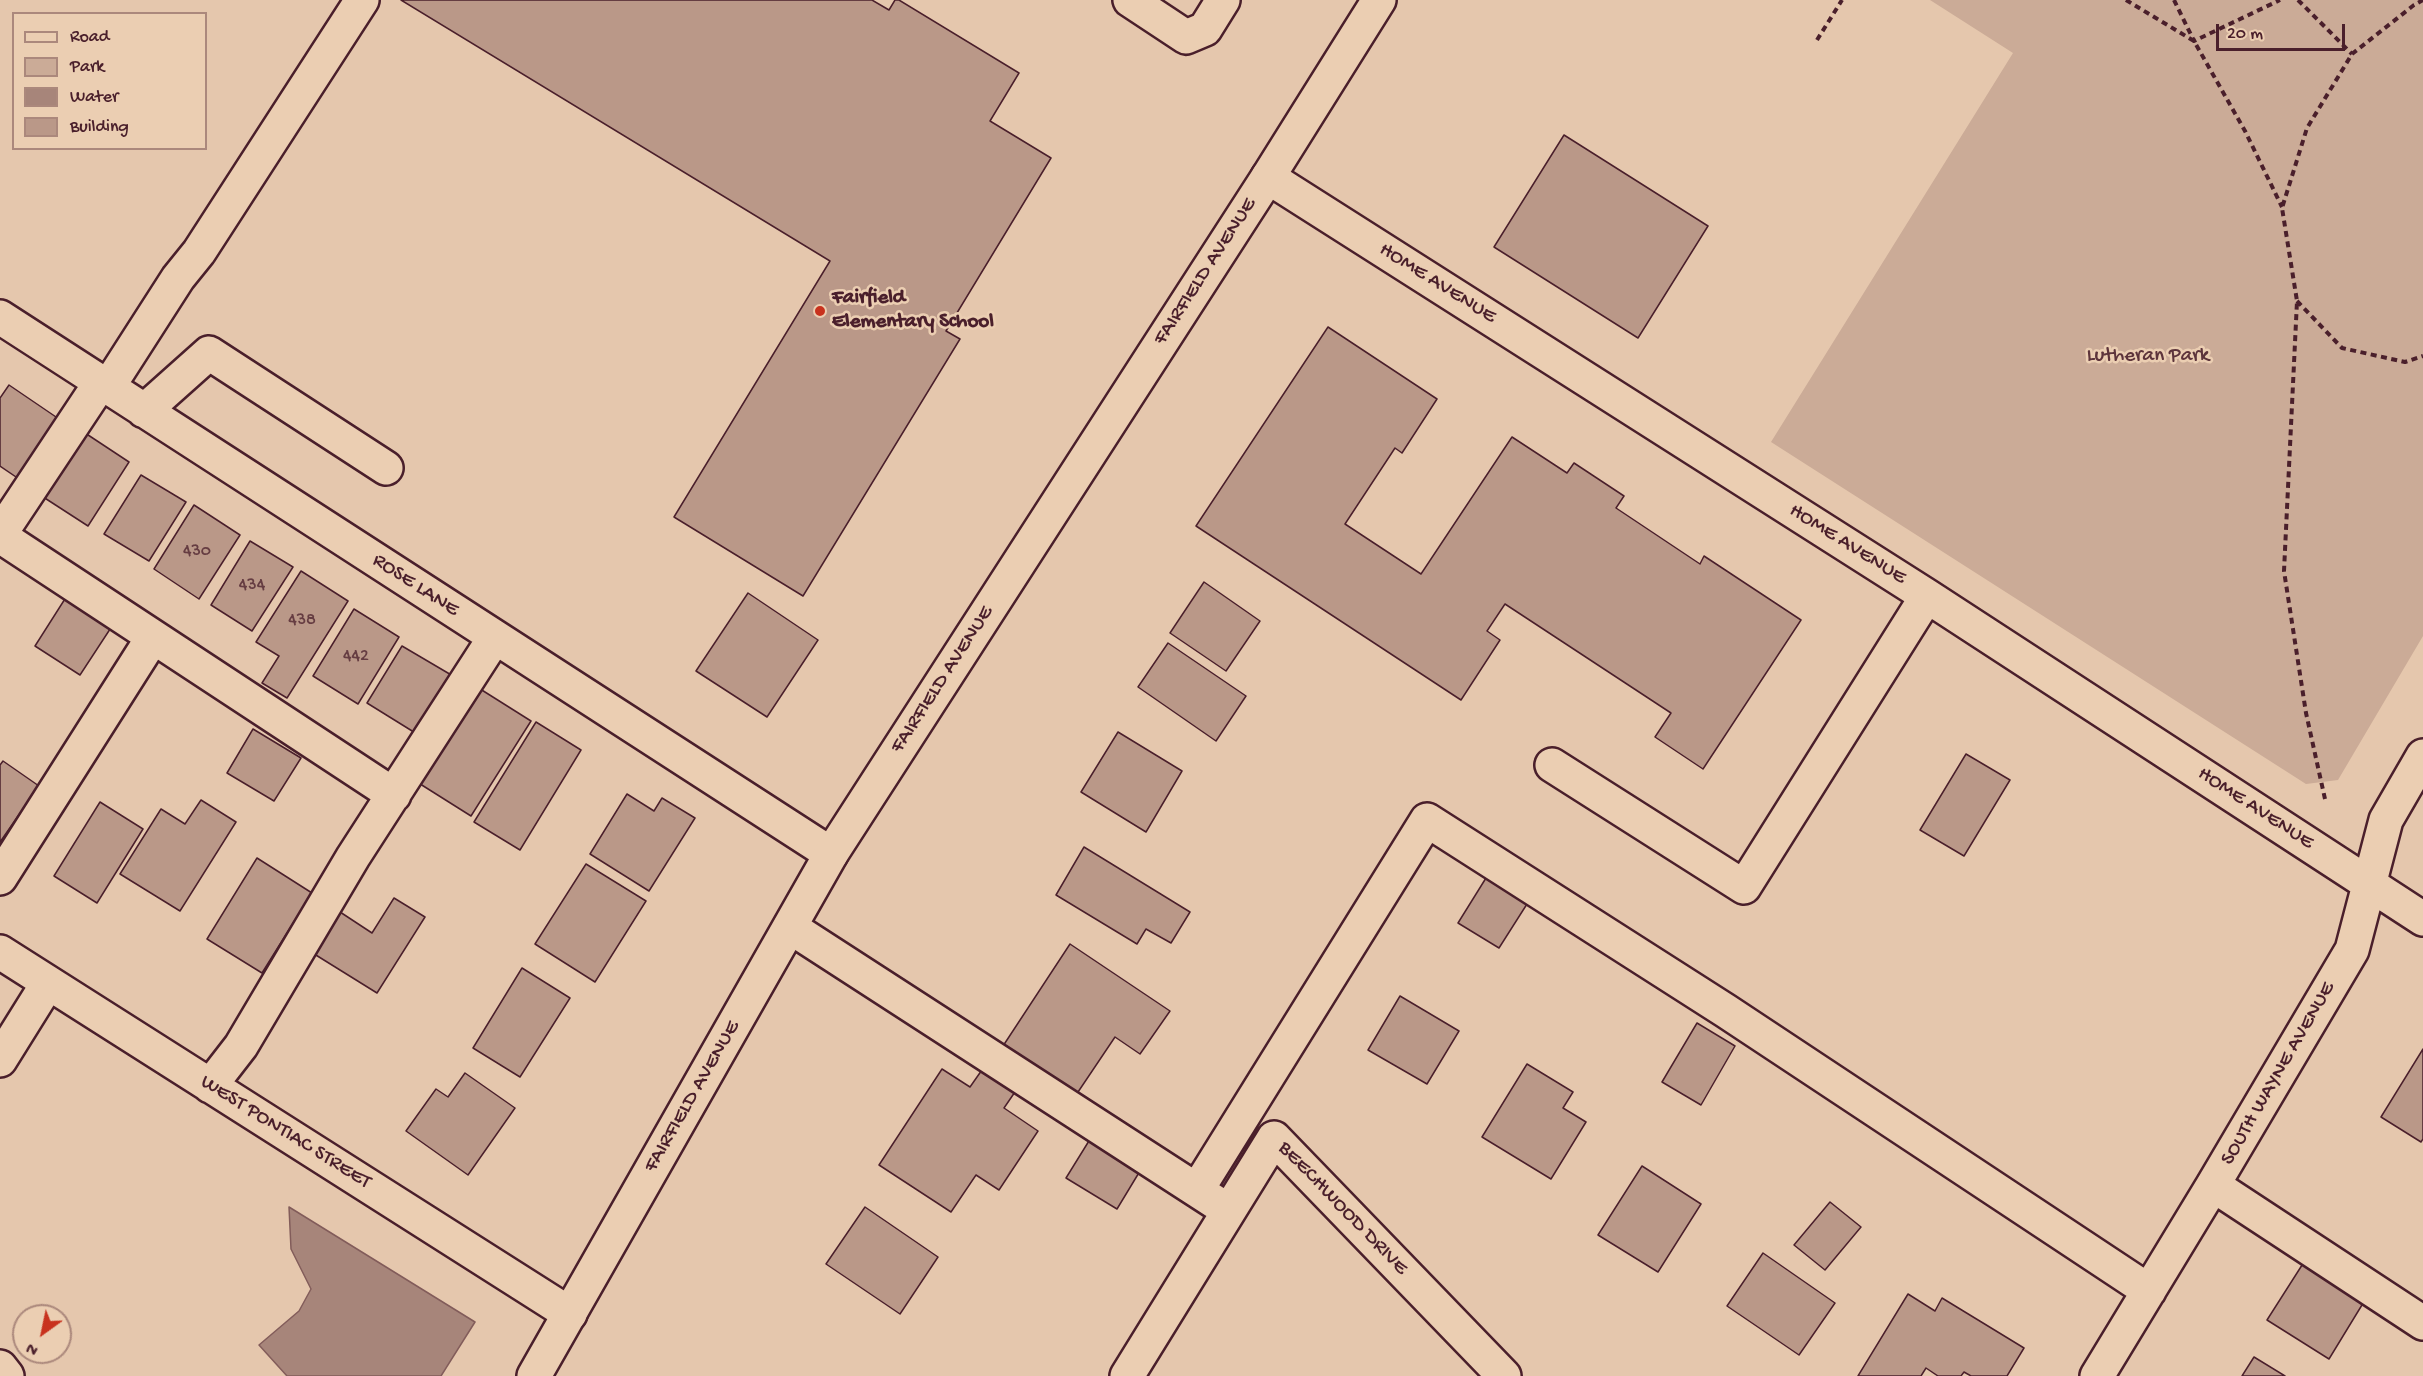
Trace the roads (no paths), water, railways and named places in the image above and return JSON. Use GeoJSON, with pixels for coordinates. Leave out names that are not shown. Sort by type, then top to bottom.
{"type":"FeatureCollection","features":[{"type":"Feature","properties":{"kind":"street"},"geometry":{"type":"LineString","coordinates":[[362,0],[199,252],[178,278],[0,535],[393,795]]}},
{"type":"Feature","properties":{"kind":"street"},"geometry":{"type":"LineString","coordinates":[[1130,0],[1186,37],[1205,28],[1223,0]]}},
{"type":"Feature","properties":{"kind":"street","name":"FAIRFIELD AVENUE"},"geometry":{"type":"LineString","coordinates":[[534,1376],[831,854],[1268,177],[1379,0]]}},
{"type":"Feature","properties":{"kind":"street","name":"HOME AVENUE"},"geometry":{"type":"LineString","coordinates":[[1268,177],[1927,596],[2423,919]]}},
{"type":"Feature","properties":{"kind":"street","name":"ROSE LANE"},"geometry":{"type":"LineString","coordinates":[[0,317],[831,854]]}},
{"type":"Feature","properties":{"kind":"street"},"geometry":{"type":"LineString","coordinates":[[144,411],[209,353],[386,468]]}},
{"type":"Feature","properties":{"kind":"street"},"geometry":{"type":"LineString","coordinates":[[1552,765],[1744,886],[1927,596]]}},
{"type":"Feature","properties":{"kind":"street"},"geometry":{"type":"LineString","coordinates":[[0,878],[153,637]]}},
{"type":"Feature","properties":{"kind":"street"},"geometry":{"type":"LineString","coordinates":[[210,1086],[240,1046],[393,795],[495,637]]}},
{"type":"Feature","properties":{"kind":"street","name":"SOUTH WAYNE AVENUE"},"geometry":{"type":"LineString","coordinates":[[2097,1376],[2214,1185],[2352,950],[2386,820],[2423,756]]}},
{"type":"Feature","properties":{"kind":"street"},"geometry":{"type":"LineString","coordinates":[[1197,1190],[1427,820],[1726,1011],[2150,1291]]}},
{"type":"Feature","properties":{"kind":"street"},"geometry":{"type":"LineString","coordinates":[[790,927],[1229,1211]]}},
{"type":"Feature","properties":{"kind":"street","name":"WEST PONTIAC STREET"},"geometry":{"type":"LineString","coordinates":[[0,952],[570,1314]]}},
{"type":"Feature","properties":{"kind":"street"},"geometry":{"type":"LineString","coordinates":[[0,1060],[48,983]]}},
{"type":"Feature","properties":{"kind":"street","name":"BEECHWOOD DRIVE"},"geometry":{"type":"LineString","coordinates":[[1127,1376],[1274,1138],[1504,1376]]}},
{"type":"Feature","properties":{"kind":"street"},"geometry":{"type":"LineString","coordinates":[[2214,1185],[2423,1323]]}},
{"type":"Feature","properties":{"kind":"street"},"geometry":{"type":"LineString","coordinates":[[0,1367],[7,1376]]}},
{"type":"Feature","properties":{"kind":"water"},"geometry":{"type":"Polygon","coordinates":[[[289,1207],[475,1322],[441,1376],[287,1376],[259,1345],[299,1311],[311,1289],[291,1249],[289,1207]]]}},
{"type":"Feature","properties":{"kind":"place","name":"Fairfield Elementary School"},"geometry":{"type":"Point","coordinates":[820,311]}},
{"type":"Feature","properties":{"kind":"park label","name":"Lutheran Park"},"geometry":{"type":"Point","coordinates":[2148,357]}}]}
